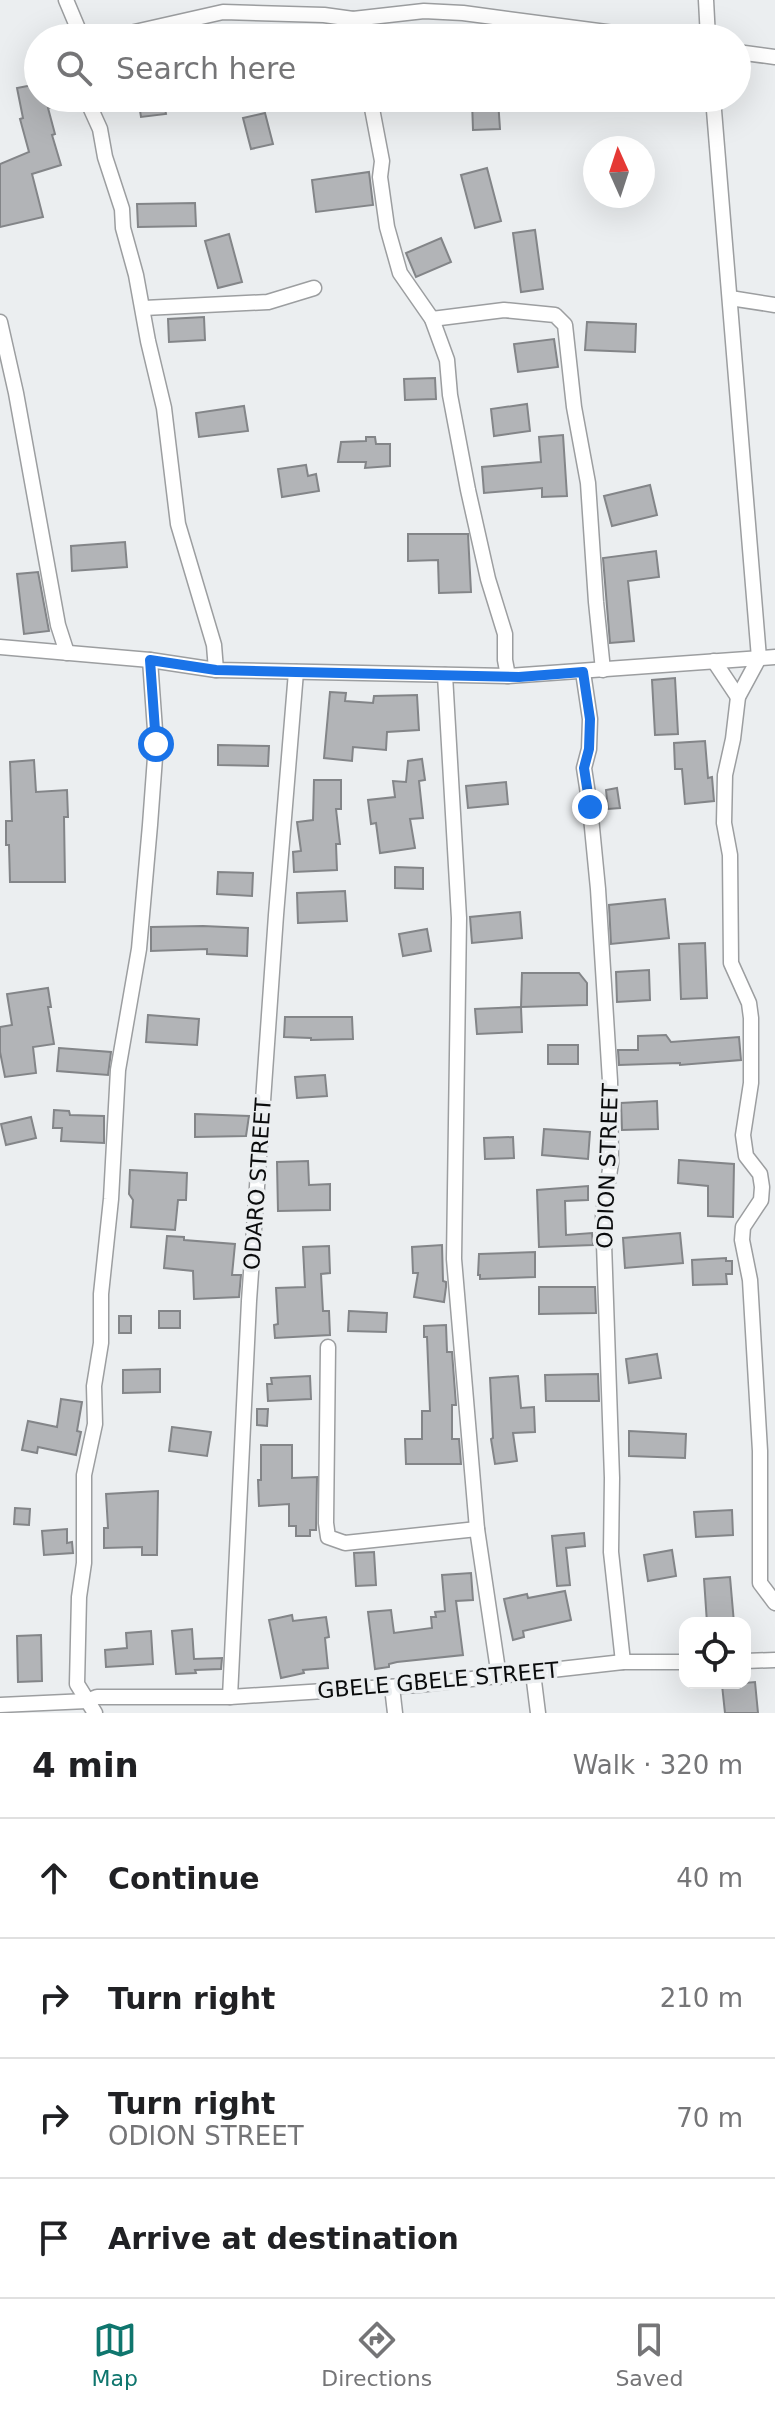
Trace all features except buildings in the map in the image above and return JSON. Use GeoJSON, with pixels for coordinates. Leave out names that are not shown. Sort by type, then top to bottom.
{"type":"FeatureCollection","features":[{"type":"Feature","properties":{"kind":"street"},"geometry":{"type":"LineString","coordinates":[[66,0],[76,24]]}},
{"type":"Feature","properties":{"kind":"street"},"geometry":{"type":"LineString","coordinates":[[706,0],[707,24]]}},
{"type":"Feature","properties":{"kind":"street"},"geometry":{"type":"LineString","coordinates":[[170,24],[223,12],[324,15],[353,19],[424,11],[546,24]]}},
{"type":"Feature","properties":{"kind":"street"},"geometry":{"type":"LineString","coordinates":[[353,19],[354,24]]}},
{"type":"Feature","properties":{"kind":"street"},"geometry":{"type":"LineString","coordinates":[[751,54],[775,57]]}},
{"type":"Feature","properties":{"kind":"street"},"geometry":{"type":"LineString","coordinates":[[92,112],[122,209],[123,228],[144,308],[148,341],[164,408],[178,524],[214,645],[216,670]]}},
{"type":"Feature","properties":{"kind":"street"},"geometry":{"type":"LineString","coordinates":[[373,112],[382,161],[380,177],[387,227],[400,273],[432,319],[447,360],[450,395],[468,490],[488,579],[505,634],[508,676]]}},
{"type":"Feature","properties":{"kind":"street"},"geometry":{"type":"LineString","coordinates":[[714,112],[759,658],[738,697],[725,775],[724,823],[730,855],[731,963],[749,1003],[751,1018],[751,1083],[743,1135],[746,1156],[760,1174],[762,1187],[761,1200],[743,1227],[742,1240],[750,1280],[760,1451],[760,1583],[775,1603]]}},
{"type":"Feature","properties":{"kind":"street"},"geometry":{"type":"LineString","coordinates":[[144,308],[268,302],[314,288]]}},
{"type":"Feature","properties":{"kind":"street"},"geometry":{"type":"LineString","coordinates":[[730,298],[775,305]]}},
{"type":"Feature","properties":{"kind":"street"},"geometry":{"type":"LineString","coordinates":[[432,319],[504,310],[555,315],[565,325],[574,407],[588,483],[603,670]]}},
{"type":"Feature","properties":{"kind":"street"},"geometry":{"type":"LineString","coordinates":[[0,322],[58,625],[67,653]]}},
{"type":"Feature","properties":{"kind":"street"},"geometry":{"type":"LineString","coordinates":[[0,647],[150,660],[216,670],[508,676],[775,657]]}},
{"type":"Feature","properties":{"kind":"street"},"geometry":{"type":"LineString","coordinates":[[91,1707],[77,1684],[79,1597],[84,1563],[84,1475],[95,1424],[94,1386],[101,1343],[101,1294],[111,1199],[118,1070],[139,949],[150,825],[156,744],[150,660]]}},
{"type":"Feature","properties":{"kind":"street"},"geometry":{"type":"LineString","coordinates":[[714,661],[738,697]]}},
{"type":"Feature","properties":{"kind":"street","name":"ODARO STREET"},"geometry":{"type":"LineString","coordinates":[[230,1697],[249,1301],[296,672]]}},
{"type":"Feature","properties":{"kind":"street","name":"ODION STREET"},"geometry":{"type":"LineString","coordinates":[[583,672],[590,719],[589,749],[584,768],[598,889],[610,1081],[611,1163],[603,1214],[612,1478],[611,1552],[623,1662]]}},
{"type":"Feature","properties":{"kind":"street"},"geometry":{"type":"LineString","coordinates":[[445,675],[459,918],[454,1259],[477,1529],[499,1677]]}},
{"type":"Feature","properties":{"kind":"street"},"geometry":{"type":"LineString","coordinates":[[328,1347],[328,1537],[345,1543],[477,1529]]}},
{"type":"Feature","properties":{"kind":"street"},"geometry":{"type":"LineString","coordinates":[[751,1661],[775,1660]]}},
{"type":"Feature","properties":{"kind":"street","name":"GBELE GBELE STREET"},"geometry":{"type":"LineString","coordinates":[[0,1705],[91,1707],[97,1697],[230,1697],[392,1687],[623,1662],[679,1662]]}},
{"type":"Feature","properties":{"kind":"street"},"geometry":{"type":"LineString","coordinates":[[533,1673],[538,1713]]}},
{"type":"Feature","properties":{"kind":"street"},"geometry":{"type":"LineString","coordinates":[[392,1687],[395,1713]]}},
{"type":"Feature","properties":{"kind":"route"},"geometry":{"type":"LineString","coordinates":[[156,744],[150,660],[216,670],[519,677],[583,672],[590,719],[589,749],[584,768],[590,807]]}}]}
